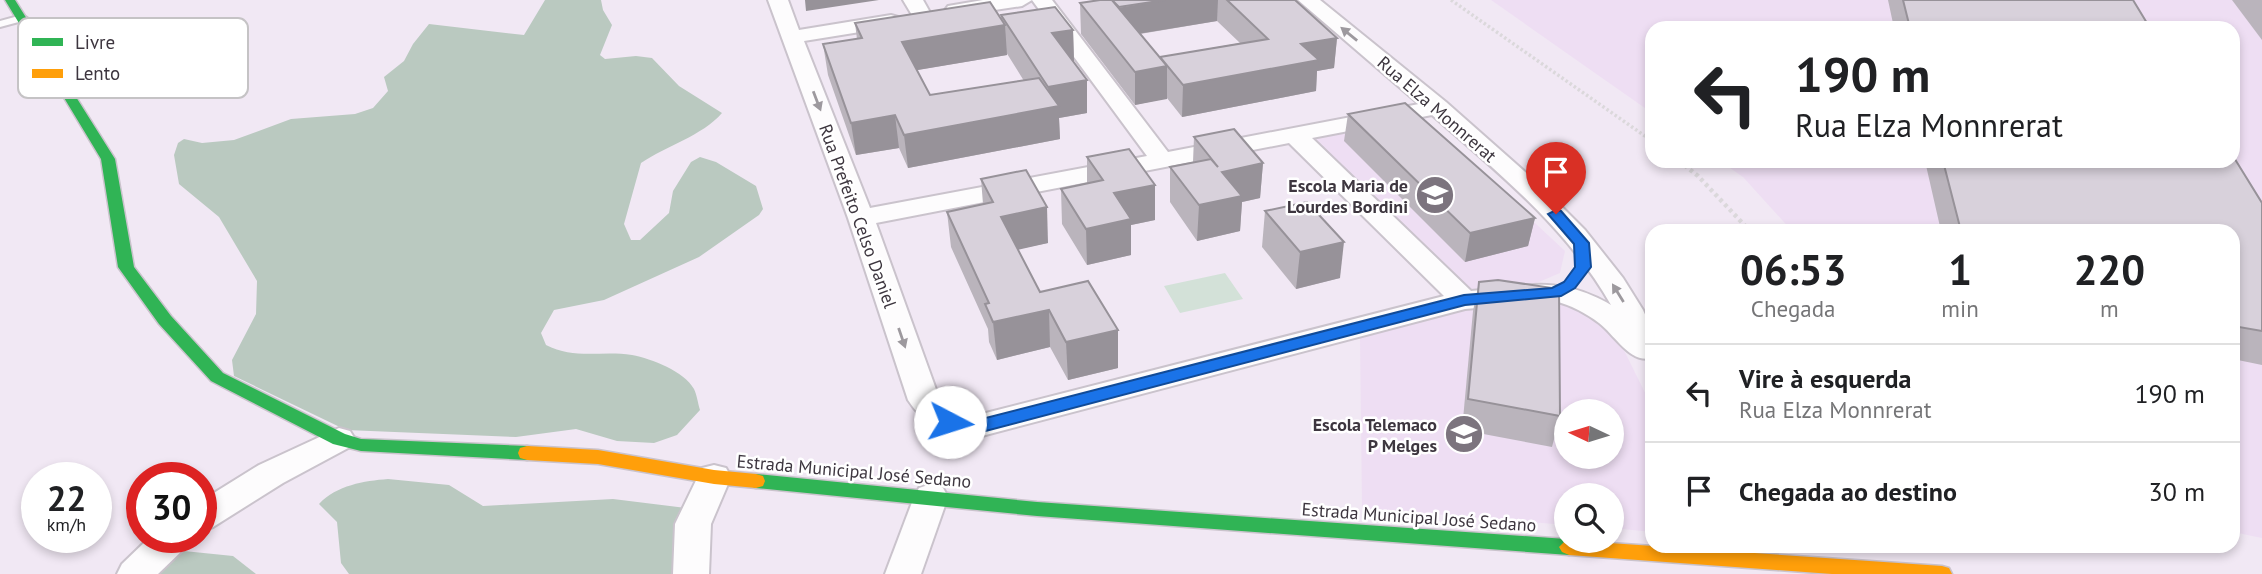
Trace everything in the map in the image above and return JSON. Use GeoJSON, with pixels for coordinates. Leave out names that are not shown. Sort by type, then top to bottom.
{"type":"FeatureCollection","features":[{"type":"Feature","properties":{"kind":"street","name":"Estrada Municipal José Sedano"},"geometry":{"type":"LineString","coordinates":[[10,0],[22,18]]}},
{"type":"Feature","properties":{"kind":"street","name":"Rua Prefeito Celso Daniel"},"geometry":{"type":"LineString","coordinates":[[778,0],[861,218],[924,400],[950,422],[978,426],[1464,300]]}},
{"type":"Feature","properties":{"kind":"street"},"geometry":{"type":"LineString","coordinates":[[792,37],[918,8],[1021,0]]}},
{"type":"Feature","properties":{"kind":"street"},"geometry":{"type":"LineString","coordinates":[[1042,0],[1162,160]]}},
{"type":"Feature","properties":{"kind":"street","name":"Rua Elza Monnrerat"},"geometry":{"type":"LineString","coordinates":[[1308,0],[1438,107],[1543,200],[1582,243],[1620,295],[1645,348]]}},
{"type":"Feature","properties":{"kind":"street","name":"Estrada Municipal José Sedano"},"geometry":{"type":"LineString","coordinates":[[71,98],[108,159],[126,267],[165,320],[217,377],[339,439],[361,445],[598,457],[714,477],[1037,509],[1921,573]]}},
{"type":"Feature","properties":{"kind":"street"},"geometry":{"type":"LineString","coordinates":[[861,218],[1438,107]]}},
{"type":"Feature","properties":{"kind":"street"},"geometry":{"type":"LineString","coordinates":[[1296,136],[1464,300],[1555,292],[1570,285],[1583,267],[1582,243]]}},
{"type":"Feature","properties":{"kind":"street"},"geometry":{"type":"LineString","coordinates":[[1555,292],[1592,304],[1609,316],[1645,352]]}},
{"type":"Feature","properties":{"kind":"street"},"geometry":{"type":"LineString","coordinates":[[217,508],[271,474],[339,439]]}},
{"type":"Feature","properties":{"kind":"street"},"geometry":{"type":"LineString","coordinates":[[691,574],[693,524],[714,477]]}},
{"type":"Feature","properties":{"kind":"street"},"geometry":{"type":"LineString","coordinates":[[903,574],[931,497]]}},
{"type":"Feature","properties":{"kind":"street"},"geometry":{"type":"LineString","coordinates":[[135,574],[157,553]]}},
{"type":"Feature","properties":{"kind":"lane"},"geometry":{"type":"LineString","coordinates":[[0,24],[18,19]]}},
{"type":"Feature","properties":{"kind":"path"},"geometry":{"type":"LineString","coordinates":[[1451,0],[1645,136]]}},
{"type":"Feature","properties":{"kind":"path"},"geometry":{"type":"LineString","coordinates":[[1688,168],[1743,224]]}},
{"type":"Feature","properties":{"kind":"shaded area"},"geometry":{"type":"Polygon","coordinates":[[[545,0],[601,0],[603,10],[612,25],[600,55],[605,59],[636,56],[652,58],[679,86],[722,113],[704,128],[641,163],[624,224],[631,240],[640,240],[669,213],[673,191],[691,162],[700,157],[716,162],[756,186],[763,209],[759,215],[699,257],[604,300],[554,310],[541,333],[546,345],[557,350],[632,355],[667,367],[689,383],[695,391],[700,410],[677,435],[654,443],[617,441],[576,429],[516,437],[346,430],[234,376],[232,360],[256,314],[257,281],[219,217],[179,184],[174,155],[178,143],[184,139],[202,143],[234,140],[291,119],[355,114],[373,108],[388,91],[384,77],[404,61],[429,24],[524,35],[545,0]]]}},
{"type":"Feature","properties":{"kind":"shaded area"},"geometry":{"type":"Polygon","coordinates":[[[1491,0],[2262,0],[2262,538],[2240,533],[2240,224],[1786,224],[1743,177],[1730,168],[2240,168],[2240,21],[1645,21],[1645,108],[1491,0]]]}},
{"type":"Feature","properties":{"kind":"shaded area","name":"Escola Maria de Lourdes Bordini"},"geometry":{"type":"Polygon","coordinates":[[[1420,116],[1565,251],[1560,273],[1527,287],[1463,293],[1310,140],[1420,116]]]}},
{"type":"Feature","properties":{"kind":"shaded area"},"geometry":{"type":"Polygon","coordinates":[[[1225,273],[1243,299],[1180,313],[1164,286],[1225,273]]]}},
{"type":"Feature","properties":{"kind":"shaded area","name":"Escola Telemaco P Melges"},"geometry":{"type":"Polygon","coordinates":[[[1568,302],[1617,336],[1645,393],[1645,531],[1624,529],[1624,483],[1554,483],[1554,524],[1362,508],[1360,337],[1469,303],[1568,302]]]}},
{"type":"Feature","properties":{"kind":"shaded area"},"geometry":{"type":"Polygon","coordinates":[[[388,479],[449,485],[483,506],[613,499],[686,508],[680,574],[349,574],[341,563],[337,522],[319,504],[342,488],[388,479]]]}},
{"type":"Feature","properties":{"kind":"shaded area"},"geometry":{"type":"Polygon","coordinates":[[[180,553],[233,556],[256,574],[147,574],[159,563],[180,553]]]}},
{"type":"Feature","properties":{"kind":"building"},"geometry":{"type":"Polygon","coordinates":[[[1112,0],[1167,66],[1135,72],[1080,3],[1112,0]]]}},
{"type":"Feature","properties":{"kind":"building"},"geometry":{"type":"Polygon","coordinates":[[[1112,0],[1165,0],[1119,7],[1112,0]]]}},
{"type":"Feature","properties":{"kind":"building"},"geometry":{"type":"Polygon","coordinates":[[[1227,0],[1295,0],[1337,38],[1301,44],[1319,60],[1183,85],[1160,57],[1268,39],[1227,0]]]}},
{"type":"Feature","properties":{"kind":"building"},"geometry":{"type":"Polygon","coordinates":[[[1903,0],[2133,0],[2146,21],[1908,21],[1903,0]]]}},
{"type":"Feature","properties":{"kind":"building"},"geometry":{"type":"Polygon","coordinates":[[[990,2],[1005,25],[902,42],[930,95],[1039,78],[1059,106],[904,135],[895,115],[851,123],[823,44],[862,38],[855,23],[990,2]]]}},
{"type":"Feature","properties":{"kind":"building"},"geometry":{"type":"Polygon","coordinates":[[[1055,7],[1073,30],[1052,33],[1087,80],[1048,87],[1001,15],[1055,7]]]}},
{"type":"Feature","properties":{"kind":"building"},"geometry":{"type":"Polygon","coordinates":[[[1405,103],[1535,218],[1470,233],[1348,114],[1405,103]]]}},
{"type":"Feature","properties":{"kind":"building"},"geometry":{"type":"Polygon","coordinates":[[[1234,129],[1263,163],[1222,172],[1242,196],[1199,205],[1170,167],[1211,159],[1218,167],[1194,137],[1234,129]]]}},
{"type":"Feature","properties":{"kind":"building"},"geometry":{"type":"Polygon","coordinates":[[[1129,149],[1155,185],[1114,193],[1131,219],[1086,229],[1061,189],[1103,180],[1087,157],[1129,149]]]}},
{"type":"Feature","properties":{"kind":"building"},"geometry":{"type":"Polygon","coordinates":[[[2240,167],[2262,203],[2262,331],[2240,327],[2240,224],[1959,224],[1945,168],[2240,167]]]}},
{"type":"Feature","properties":{"kind":"building"},"geometry":{"type":"Polygon","coordinates":[[[1026,170],[1047,207],[1001,217],[1040,292],[1088,281],[1118,330],[1066,342],[1049,310],[993,322],[985,304],[989,303],[947,212],[993,202],[981,179],[1026,170]]]}},
{"type":"Feature","properties":{"kind":"building"},"geometry":{"type":"Polygon","coordinates":[[[1307,202],[1344,242],[1300,252],[1265,211],[1307,202]]]}},
{"type":"Feature","properties":{"kind":"building"},"geometry":{"type":"Polygon","coordinates":[[[1498,280],[1559,289],[1560,399],[1554,399],[1554,415],[1468,399],[1479,282],[1498,280]]]}},
{"type":"Feature","properties":{"kind":"traffic: fast"},"geometry":{"type":"LineString","coordinates":[[10,0],[21,18]]}},
{"type":"Feature","properties":{"kind":"traffic: fast"},"geometry":{"type":"LineString","coordinates":[[70,98],[108,159],[126,267],[165,320],[217,377],[339,439],[361,445],[527,453]]}},
{"type":"Feature","properties":{"kind":"traffic: fast"},"geometry":{"type":"LineString","coordinates":[[756,481],[1037,509],[1554,546]]}},
{"type":"Feature","properties":{"kind":"traffic: slow"},"geometry":{"type":"LineString","coordinates":[[527,453],[598,457],[714,477],[756,481]]}},
{"type":"Feature","properties":{"kind":"traffic: slow"},"geometry":{"type":"LineString","coordinates":[[1624,551],[1645,553]]}},
{"type":"Feature","properties":{"kind":"traffic: slow"},"geometry":{"type":"LineString","coordinates":[[1652,553],[1942,574]]}},
{"type":"Feature","properties":{"kind":"place","name":"Escola Maria de Lourdes Bordini"},"geometry":{"type":"Point","coordinates":[1435,195]}},
{"type":"Feature","properties":{"kind":"place","name":"Escola Telemaco P Melges"},"geometry":{"type":"Point","coordinates":[1464,434]}},
{"type":"Feature","properties":{"kind":"route"},"geometry":{"type":"LineString","coordinates":[[950,422],[978,426],[1464,300],[1555,292],[1570,285],[1583,267],[1582,243],[1556,214]]}}]}
